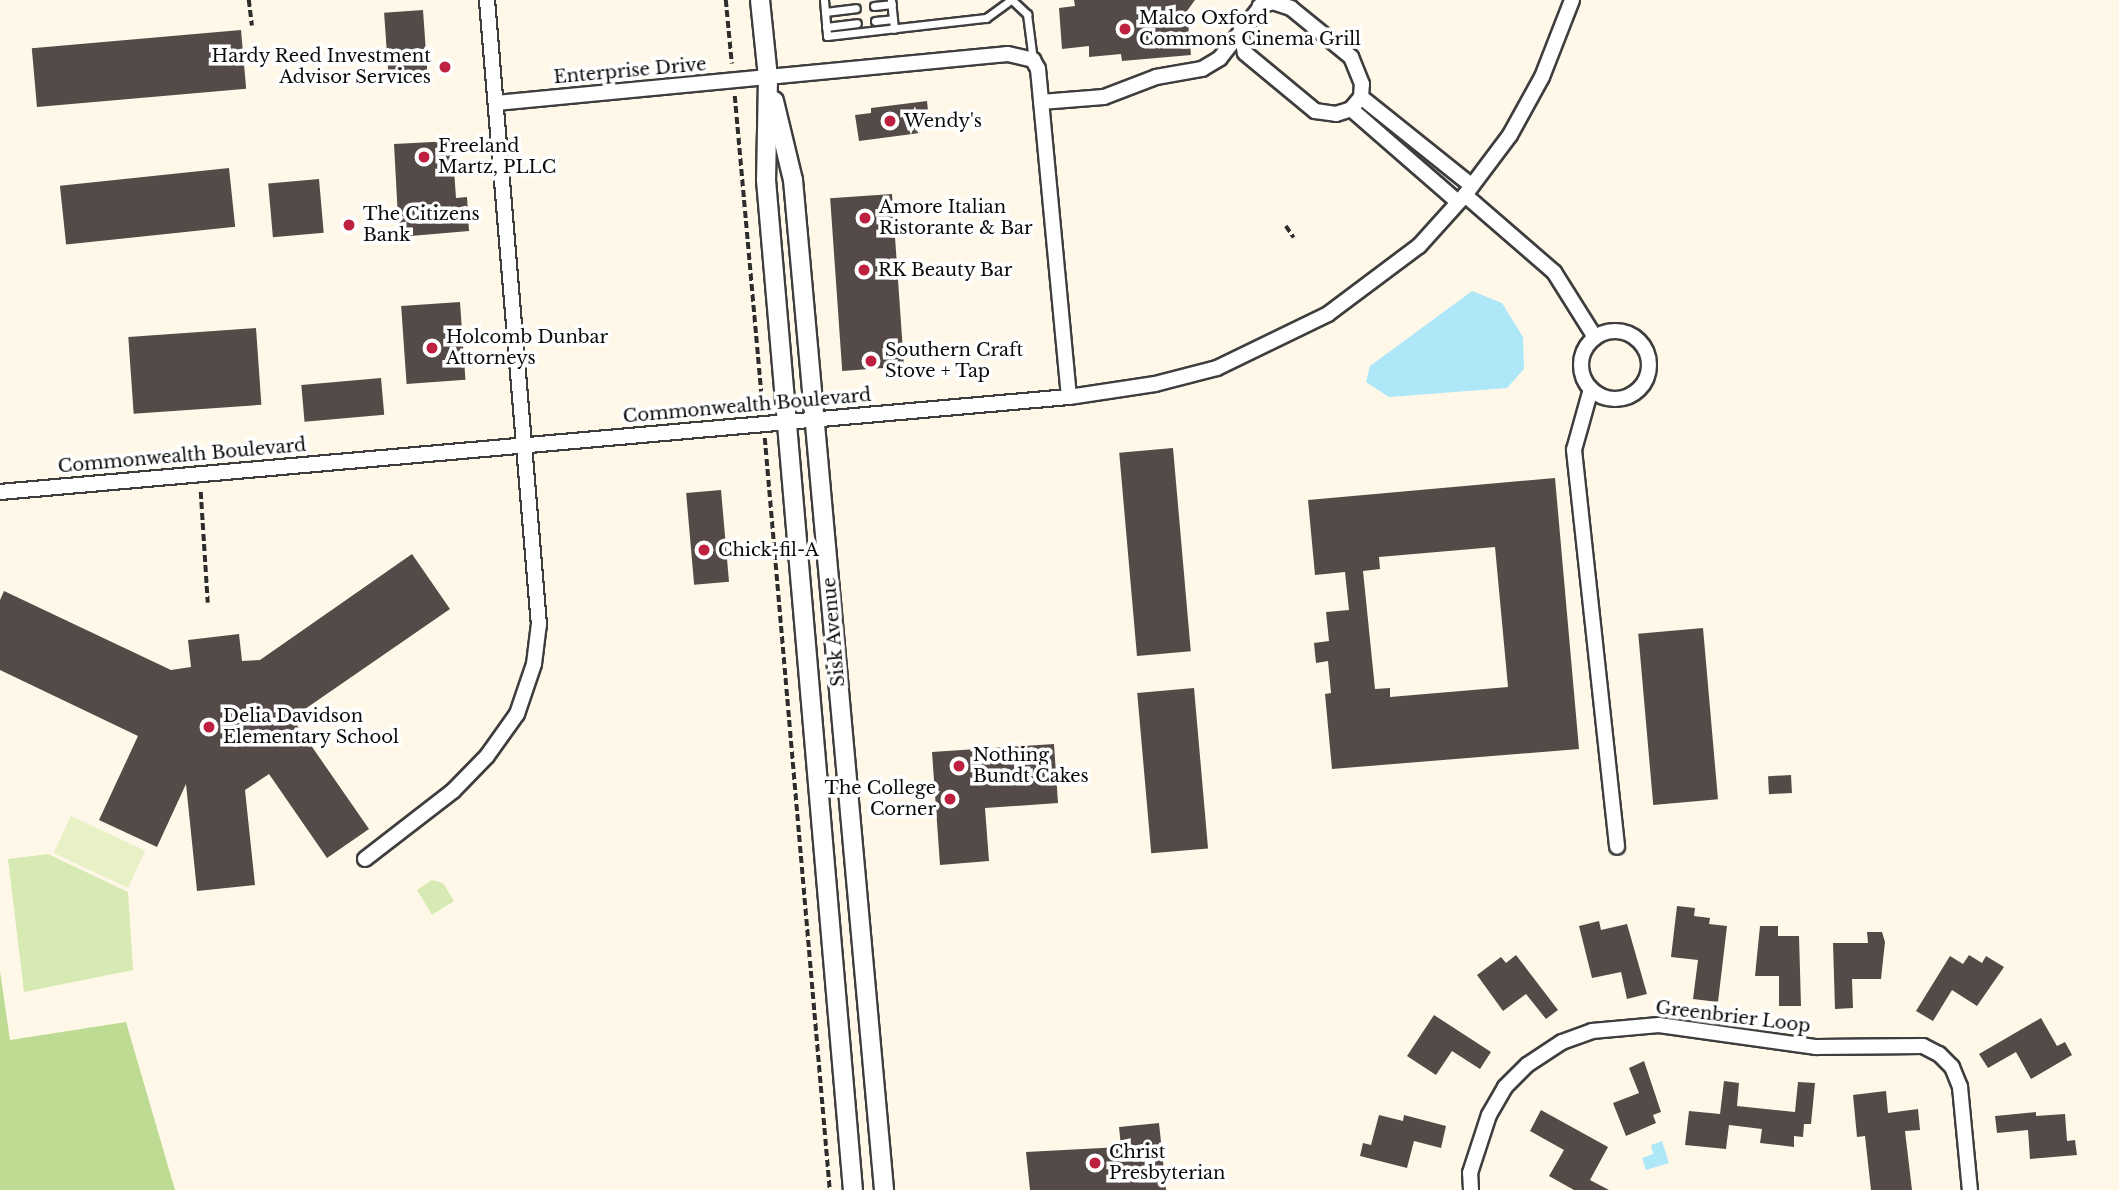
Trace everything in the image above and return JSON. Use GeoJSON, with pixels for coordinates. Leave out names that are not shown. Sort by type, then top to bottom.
{"type":"FeatureCollection","features":[{"type":"Feature","properties":{"kind":"street"},"geometry":{"type":"LineString","coordinates":[[365,859],[453,791],[487,756],[517,714],[534,664],[539,625],[486,0]]}},
{"type":"Feature","properties":{"kind":"street","name":"Sisk Avenue"},"geometry":{"type":"LineString","coordinates":[[760,0],[768,78],[766,180],[853,1190]]}},
{"type":"Feature","properties":{"kind":"street","name":"Commonwealth Boulevard"},"geometry":{"type":"LineString","coordinates":[[0,492],[1069,397],[1155,384],[1217,368],[1274,344],[1378,281],[1465,194],[1510,135],[1542,77],[1572,0]]}},
{"type":"Feature","properties":{"kind":"street"},"geometry":{"type":"LineString","coordinates":[[1041,102],[1104,97],[1156,77],[1202,69],[1220,58],[1241,29],[1263,3],[1273,2],[1291,8],[1351,57],[1360,72],[1361,96],[1351,109],[1336,114],[1315,111],[1245,52],[1241,29]]}},
{"type":"Feature","properties":{"kind":"street","name":"Enterprise Drive"},"geometry":{"type":"LineString","coordinates":[[496,103],[1008,54],[1033,60]]}},
{"type":"Feature","properties":{"kind":"street"},"geometry":{"type":"LineString","coordinates":[[1033,60],[1041,102],[1069,397]]}},
{"type":"Feature","properties":{"kind":"street","name":"Sisk Avenue"},"geometry":{"type":"LineString","coordinates":[[768,78],[793,180],[884,1190]]}},
{"type":"Feature","properties":{"kind":"street"},"geometry":{"type":"LineString","coordinates":[[1361,96],[1465,194],[1554,272],[1595,337]]}},
{"type":"Feature","properties":{"kind":"street"},"geometry":{"type":"LineString","coordinates":[[1351,109],[1465,194]]}},
{"type":"Feature","properties":{"kind":"street"},"geometry":{"type":"LineString","coordinates":[[1606,331],[1629,333],[1645,346],[1650,367],[1643,386],[1624,399],[1600,397],[1591,390],[1584,380],[1582,356],[1595,337],[1606,331]]}},
{"type":"Feature","properties":{"kind":"street"},"geometry":{"type":"LineString","coordinates":[[1591,390],[1574,450],[1617,847]]}},
{"type":"Feature","properties":{"kind":"street","name":"Greenbrier Loop"},"geometry":{"type":"LineString","coordinates":[[1471,1190],[1470,1174],[1489,1115],[1505,1087],[1527,1065],[1562,1042],[1592,1031],[1659,1025],[1816,1047],[1923,1046],[1939,1054],[1952,1067],[1959,1087],[1970,1190]]}},
{"type":"Feature","properties":{"kind":"lane"},"geometry":{"type":"LineString","coordinates":[[824,0],[827,36],[986,18],[1011,0],[1027,14],[1033,60]]}},
{"type":"Feature","properties":{"kind":"lane"},"geometry":{"type":"LineString","coordinates":[[874,6],[892,2],[894,29]]}},
{"type":"Feature","properties":{"kind":"lane"},"geometry":{"type":"LineString","coordinates":[[825,12],[856,8]]}},
{"type":"Feature","properties":{"kind":"lane"},"geometry":{"type":"LineString","coordinates":[[875,21],[893,19]]}},
{"type":"Feature","properties":{"kind":"lane"},"geometry":{"type":"LineString","coordinates":[[826,27],[857,23]]}},
{"type":"Feature","properties":{"kind":"path"},"geometry":{"type":"LineString","coordinates":[[249,0],[252,26]]}},
{"type":"Feature","properties":{"kind":"path"},"geometry":{"type":"LineString","coordinates":[[726,0],[830,1190]]}},
{"type":"Feature","properties":{"kind":"path"},"geometry":{"type":"LineString","coordinates":[[1286,226],[1294,238]]}},
{"type":"Feature","properties":{"kind":"path"},"geometry":{"type":"LineString","coordinates":[[201,492],[208,603]]}},
{"type":"Feature","properties":{"kind":"green space"},"geometry":{"type":"Polygon","coordinates":[[[71,816],[145,851],[128,888],[54,853],[71,816]]]}},
{"type":"Feature","properties":{"kind":"green space"},"geometry":{"type":"Polygon","coordinates":[[[48,854],[128,892],[133,970],[24,992],[8,859],[48,854]]]}},
{"type":"Feature","properties":{"kind":"green space"},"geometry":{"type":"Polygon","coordinates":[[[432,880],[443,883],[454,901],[432,915],[417,890],[432,880]]]}},
{"type":"Feature","properties":{"kind":"green space"},"geometry":{"type":"Polygon","coordinates":[[[0,971],[10,1040],[126,1022],[175,1190],[0,1190],[0,971]]]}},
{"type":"Feature","properties":{"kind":"water"},"geometry":{"type":"Polygon","coordinates":[[[1472,291],[1502,303],[1523,337],[1524,369],[1507,388],[1389,397],[1366,382],[1370,366],[1472,291]]]}},
{"type":"Feature","properties":{"kind":"water"},"geometry":{"type":"Polygon","coordinates":[[[1662,1141],[1669,1163],[1646,1170],[1642,1158],[1653,1154],[1651,1145],[1662,1141]]]}},
{"type":"Feature","properties":{"kind":"building","name":"Malco Oxford Commons Cinema Grill"},"geometry":{"type":"Polygon","coordinates":[[[1074,0],[1195,0],[1187,11],[1191,55],[1122,61],[1121,54],[1089,57],[1089,46],[1062,49],[1059,8],[1075,6],[1074,0]]]}},
{"type":"Feature","properties":{"kind":"building"},"geometry":{"type":"Polygon","coordinates":[[[423,10],[427,73],[388,76],[384,13],[423,10]]]}},
{"type":"Feature","properties":{"kind":"building"},"geometry":{"type":"Polygon","coordinates":[[[241,30],[246,89],[37,107],[32,48],[241,30]]]}},
{"type":"Feature","properties":{"kind":"building","name":"Wendy's"},"geometry":{"type":"Polygon","coordinates":[[[927,101],[929,120],[919,121],[920,133],[859,141],[855,115],[871,113],[871,108],[927,101]]]}},
{"type":"Feature","properties":{"kind":"building"},"geometry":{"type":"Polygon","coordinates":[[[452,141],[456,198],[467,197],[469,231],[399,237],[394,144],[452,141]]]}},
{"type":"Feature","properties":{"kind":"building"},"geometry":{"type":"Polygon","coordinates":[[[229,168],[235,227],[66,244],[60,186],[229,168]]]}},
{"type":"Feature","properties":{"kind":"building"},"geometry":{"type":"Polygon","coordinates":[[[319,179],[324,233],[273,237],[268,183],[319,179]]]}},
{"type":"Feature","properties":{"kind":"building"},"geometry":{"type":"Polygon","coordinates":[[[892,194],[904,367],[842,371],[830,198],[892,194]]]}},
{"type":"Feature","properties":{"kind":"building"},"geometry":{"type":"Polygon","coordinates":[[[460,302],[465,380],[407,384],[401,306],[460,302]]]}},
{"type":"Feature","properties":{"kind":"building"},"geometry":{"type":"Polygon","coordinates":[[[256,328],[261,405],[134,414],[128,337],[256,328]]]}},
{"type":"Feature","properties":{"kind":"building"},"geometry":{"type":"Polygon","coordinates":[[[381,378],[384,415],[305,422],[301,385],[381,378]]]}},
{"type":"Feature","properties":{"kind":"building"},"geometry":{"type":"Polygon","coordinates":[[[1173,448],[1191,651],[1137,656],[1119,453],[1173,448]]]}},
{"type":"Feature","properties":{"kind":"building"},"geometry":{"type":"Polygon","coordinates":[[[1555,478],[1579,749],[1332,769],[1325,694],[1331,693],[1328,661],[1316,663],[1314,643],[1329,641],[1326,612],[1349,610],[1345,572],[1315,575],[1308,500],[1555,478]],[[1495,547],[1379,557],[1380,569],[1363,571],[1375,689],[1390,688],[1390,697],[1508,687],[1495,547]]]}},
{"type":"Feature","properties":{"kind":"building"},"geometry":{"type":"Polygon","coordinates":[[[721,490],[729,582],[694,585],[686,493],[721,490]]]}},
{"type":"Feature","properties":{"kind":"building","name":"Delia Davidson Elementary School"},"geometry":{"type":"Polygon","coordinates":[[[412,554],[450,609],[292,718],[369,829],[327,858],[269,774],[245,790],[255,885],[197,891],[186,784],[157,847],[99,820],[138,736],[0,670],[0,600],[4,591],[171,670],[191,667],[188,640],[239,634],[242,661],[260,660],[412,554]]]}},
{"type":"Feature","properties":{"kind":"building"},"geometry":{"type":"Polygon","coordinates":[[[1703,628],[1718,799],[1653,805],[1638,634],[1703,628]]]}},
{"type":"Feature","properties":{"kind":"building"},"geometry":{"type":"Polygon","coordinates":[[[1194,688],[1208,848],[1151,853],[1137,693],[1194,688]]]}},
{"type":"Feature","properties":{"kind":"building"},"geometry":{"type":"Polygon","coordinates":[[[1054,744],[1058,803],[985,808],[989,861],[940,865],[932,752],[1054,744]]]}},
{"type":"Feature","properties":{"kind":"building"},"geometry":{"type":"Polygon","coordinates":[[[1791,775],[1792,793],[1769,794],[1768,776],[1791,775]]]}},
{"type":"Feature","properties":{"kind":"building"},"geometry":{"type":"Polygon","coordinates":[[[1677,906],[1695,908],[1694,916],[1710,918],[1709,924],[1727,926],[1718,1002],[1693,999],[1698,960],[1671,957],[1677,906]]]}},
{"type":"Feature","properties":{"kind":"building"},"geometry":{"type":"Polygon","coordinates":[[[1599,921],[1601,930],[1627,924],[1647,994],[1627,999],[1621,972],[1592,978],[1579,926],[1599,921]]]}},
{"type":"Feature","properties":{"kind":"building"},"geometry":{"type":"Polygon","coordinates":[[[1760,926],[1778,926],[1778,936],[1799,936],[1801,1006],[1779,1006],[1779,976],[1755,976],[1760,926]]]}},
{"type":"Feature","properties":{"kind":"building"},"geometry":{"type":"Polygon","coordinates":[[[1867,932],[1882,932],[1885,942],[1881,979],[1852,979],[1853,1008],[1835,1009],[1833,943],[1868,943],[1867,932]]]}},
{"type":"Feature","properties":{"kind":"building"},"geometry":{"type":"Polygon","coordinates":[[[1516,955],[1558,1010],[1546,1019],[1526,994],[1503,1011],[1477,975],[1501,957],[1506,963],[1516,955]]]}},
{"type":"Feature","properties":{"kind":"building"},"geometry":{"type":"Polygon","coordinates":[[[1969,955],[1982,963],[1986,956],[2004,967],[1977,1006],[1952,990],[1933,1021],[1916,1011],[1950,956],[1963,964],[1969,955]]]}},
{"type":"Feature","properties":{"kind":"building"},"geometry":{"type":"Polygon","coordinates":[[[1434,1015],[1491,1052],[1480,1069],[1452,1051],[1436,1075],[1407,1056],[1434,1015]]]}},
{"type":"Feature","properties":{"kind":"building"},"geometry":{"type":"Polygon","coordinates":[[[2041,1018],[2057,1046],[2065,1042],[2072,1055],[2031,1079],[2016,1052],[1988,1068],[1979,1054],[2041,1018]]]}},
{"type":"Feature","properties":{"kind":"building"},"geometry":{"type":"Polygon","coordinates":[[[1644,1061],[1661,1112],[1653,1115],[1656,1123],[1626,1136],[1613,1103],[1639,1093],[1629,1068],[1644,1061]]]}},
{"type":"Feature","properties":{"kind":"building"},"geometry":{"type":"Polygon","coordinates":[[[1724,1081],[1739,1083],[1737,1106],[1795,1112],[1798,1082],[1815,1083],[1811,1124],[1804,1124],[1803,1137],[1794,1136],[1794,1147],[1760,1143],[1762,1129],[1729,1125],[1726,1149],[1685,1145],[1689,1111],[1720,1114],[1724,1081]]]}},
{"type":"Feature","properties":{"kind":"building"},"geometry":{"type":"Polygon","coordinates":[[[1886,1091],[1888,1113],[1918,1109],[1920,1130],[1905,1131],[1912,1190],[1871,1190],[1865,1136],[1857,1137],[1853,1095],[1886,1091]]]}},
{"type":"Feature","properties":{"kind":"building"},"geometry":{"type":"Polygon","coordinates":[[[1541,1110],[1608,1147],[1590,1180],[1609,1190],[1574,1190],[1549,1176],[1564,1150],[1530,1131],[1541,1110]]]}},
{"type":"Feature","properties":{"kind":"building"},"geometry":{"type":"Polygon","coordinates":[[[2036,1112],[2036,1116],[2065,1114],[2067,1141],[2075,1140],[2077,1155],[2030,1159],[2028,1130],[1997,1133],[1995,1116],[2036,1112]]]}},
{"type":"Feature","properties":{"kind":"building"},"geometry":{"type":"Polygon","coordinates":[[[1379,1115],[1403,1121],[1404,1115],[1446,1126],[1441,1148],[1414,1141],[1407,1168],[1360,1156],[1363,1143],[1371,1145],[1379,1115]]]}},
{"type":"Feature","properties":{"kind":"building","name":"Christ Presbyterian"},"geometry":{"type":"Polygon","coordinates":[[[1159,1123],[1166,1190],[1030,1190],[1026,1152],[1121,1147],[1119,1127],[1159,1123]]]}},
{"type":"Feature","properties":{"kind":"place","name":"Malco Oxford Commons Cinema Grill"},"geometry":{"type":"Point","coordinates":[1125,29]}},
{"type":"Feature","properties":{"kind":"place","name":"Hardy Reed Investment Advisor Services"},"geometry":{"type":"Point","coordinates":[445,67]}},
{"type":"Feature","properties":{"kind":"place","name":"Wendy's"},"geometry":{"type":"Point","coordinates":[890,121]}},
{"type":"Feature","properties":{"kind":"place","name":"Freeland Martz, PLLC"},"geometry":{"type":"Point","coordinates":[424,157]}},
{"type":"Feature","properties":{"kind":"place","name":"Amore Italian Ristorante & Bar"},"geometry":{"type":"Point","coordinates":[865,218]}},
{"type":"Feature","properties":{"kind":"place","name":"The Citizens Bank"},"geometry":{"type":"Point","coordinates":[349,225]}},
{"type":"Feature","properties":{"kind":"place","name":"RK Beauty Bar"},"geometry":{"type":"Point","coordinates":[864,270]}},
{"type":"Feature","properties":{"kind":"place","name":"Holcomb Dunbar Attorneys"},"geometry":{"type":"Point","coordinates":[432,348]}},
{"type":"Feature","properties":{"kind":"place","name":"Southern Craft Stove + Tap"},"geometry":{"type":"Point","coordinates":[871,361]}},
{"type":"Feature","properties":{"kind":"place","name":"Chick-fil-A"},"geometry":{"type":"Point","coordinates":[704,550]}},
{"type":"Feature","properties":{"kind":"place","name":"Delia Davidson Elementary School"},"geometry":{"type":"Point","coordinates":[209,727]}},
{"type":"Feature","properties":{"kind":"place","name":"Nothing Bundt Cakes"},"geometry":{"type":"Point","coordinates":[959,766]}},
{"type":"Feature","properties":{"kind":"place","name":"The College Corner"},"geometry":{"type":"Point","coordinates":[950,799]}},
{"type":"Feature","properties":{"kind":"place","name":"Christ Presbyterian"},"geometry":{"type":"Point","coordinates":[1095,1163]}}]}
